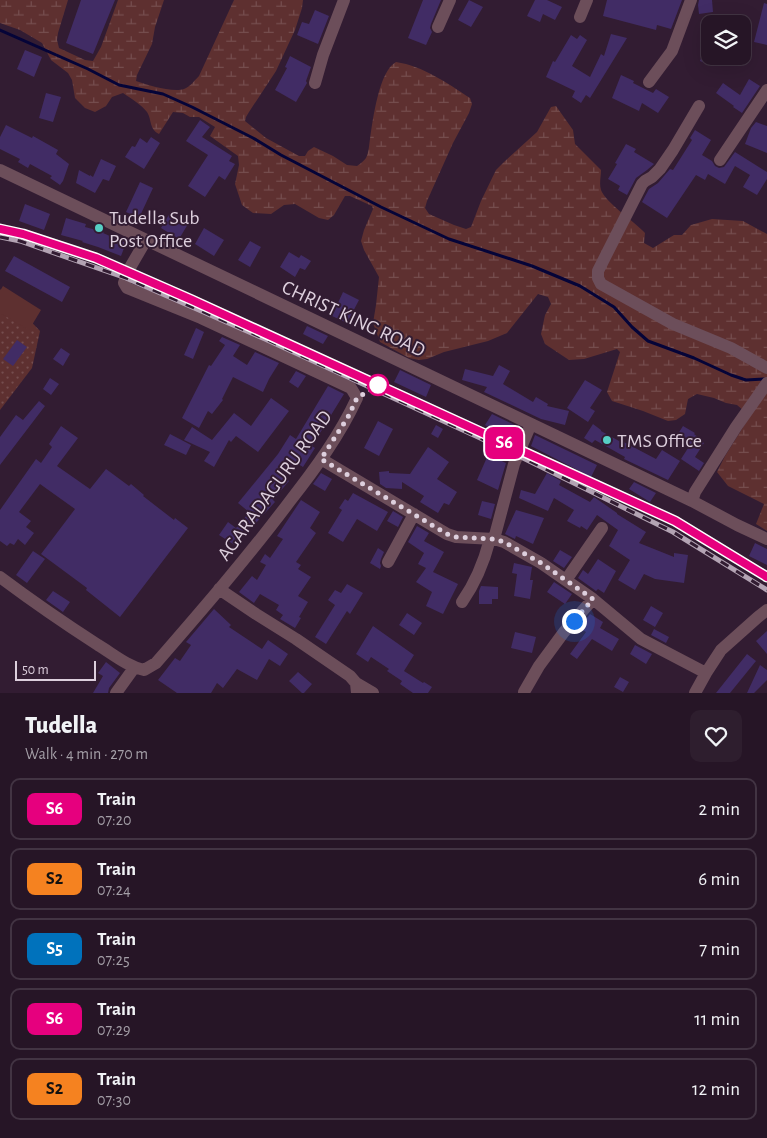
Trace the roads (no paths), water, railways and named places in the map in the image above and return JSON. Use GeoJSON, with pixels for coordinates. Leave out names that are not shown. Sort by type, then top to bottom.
{"type":"FeatureCollection","features":[{"type":"Feature","properties":{"kind":"street"},"geometry":{"type":"LineString","coordinates":[[315,83],[344,0]]}},
{"type":"Feature","properties":{"kind":"street"},"geometry":{"type":"LineString","coordinates":[[438,27],[450,0]]}},
{"type":"Feature","properties":{"kind":"street"},"geometry":{"type":"LineString","coordinates":[[580,17],[587,0]]}},
{"type":"Feature","properties":{"kind":"street"},"geometry":{"type":"LineString","coordinates":[[649,82],[672,51],[691,0]]}},
{"type":"Feature","properties":{"kind":"street"},"geometry":{"type":"LineString","coordinates":[[720,160],[762,110],[767,90]]}},
{"type":"Feature","properties":{"kind":"street"},"geometry":{"type":"LineString","coordinates":[[699,106],[660,169],[642,184],[598,271],[598,278],[601,284],[673,324],[731,348],[767,368]]}},
{"type":"Feature","properties":{"kind":"street","name":"CHRIST KING ROAD"},"geometry":{"type":"LineString","coordinates":[[0,170],[532,424],[767,539]]}},
{"type":"Feature","properties":{"kind":"street","name":"AGARADAGURU ROAD"},"geometry":{"type":"LineString","coordinates":[[134,668],[144,670],[156,663],[265,534],[321,459],[348,417],[357,398],[351,388],[201,318],[127,288],[124,283],[128,271],[146,240]]}},
{"type":"Feature","properties":{"kind":"street"},"geometry":{"type":"LineString","coordinates":[[692,501],[695,492],[736,426],[764,387]]}},
{"type":"Feature","properties":{"kind":"street"},"geometry":{"type":"LineString","coordinates":[[462,602],[473,587],[483,564],[514,464],[532,424]]}},
{"type":"Feature","properties":{"kind":"street"},"geometry":{"type":"LineString","coordinates":[[321,459],[447,534],[456,537],[492,539],[504,542],[541,563],[593,599],[641,639],[706,673]]}},
{"type":"Feature","properties":{"kind":"street"},"geometry":{"type":"LineString","coordinates":[[388,562],[414,514]]}},
{"type":"Feature","properties":{"kind":"street"},"geometry":{"type":"LineString","coordinates":[[566,580],[602,528]]}},
{"type":"Feature","properties":{"kind":"street"},"geometry":{"type":"LineString","coordinates":[[0,577],[36,604],[134,668],[116,693]]}},
{"type":"Feature","properties":{"kind":"street"},"geometry":{"type":"LineString","coordinates":[[219,589],[350,676],[357,688],[373,693]]}},
{"type":"Feature","properties":{"kind":"street"},"geometry":{"type":"LineString","coordinates":[[524,692],[539,666],[564,632],[593,599]]}},
{"type":"Feature","properties":{"kind":"street"},"geometry":{"type":"LineString","coordinates":[[695,693],[721,650],[767,610]]}},
{"type":"Feature","properties":{"kind":"waterway"},"geometry":{"type":"LineString","coordinates":[[0,30],[88,69],[119,85],[163,94],[192,107],[381,207],[449,239],[532,266],[580,286],[614,307],[648,341],[746,380],[764,379]]}},
{"type":"Feature","properties":{"kind":"railway"},"geometry":{"type":"LineString","coordinates":[[0,229],[23,233],[96,258],[134,274]]}},
{"type":"Feature","properties":{"kind":"railway"},"geometry":{"type":"LineString","coordinates":[[0,237],[20,241],[126,278],[265,339],[517,455],[673,532],[767,590]]}},
{"type":"Feature","properties":{"kind":"railway"},"geometry":{"type":"LineString","coordinates":[[561,469],[675,521],[767,577]]}},
{"type":"Feature","properties":{"kind":"train","name":"S6"},"geometry":{"type":"LineString","coordinates":[[0,229],[23,234],[96,258],[192,300],[675,521],[767,577]]}},
{"type":"Feature","properties":{"kind":"place","name":"Tudella Sub Post Office"},"geometry":{"type":"Point","coordinates":[99,228]}},
{"type":"Feature","properties":{"kind":"place","name":"TMS Office"},"geometry":{"type":"Point","coordinates":[607,440]}}]}
